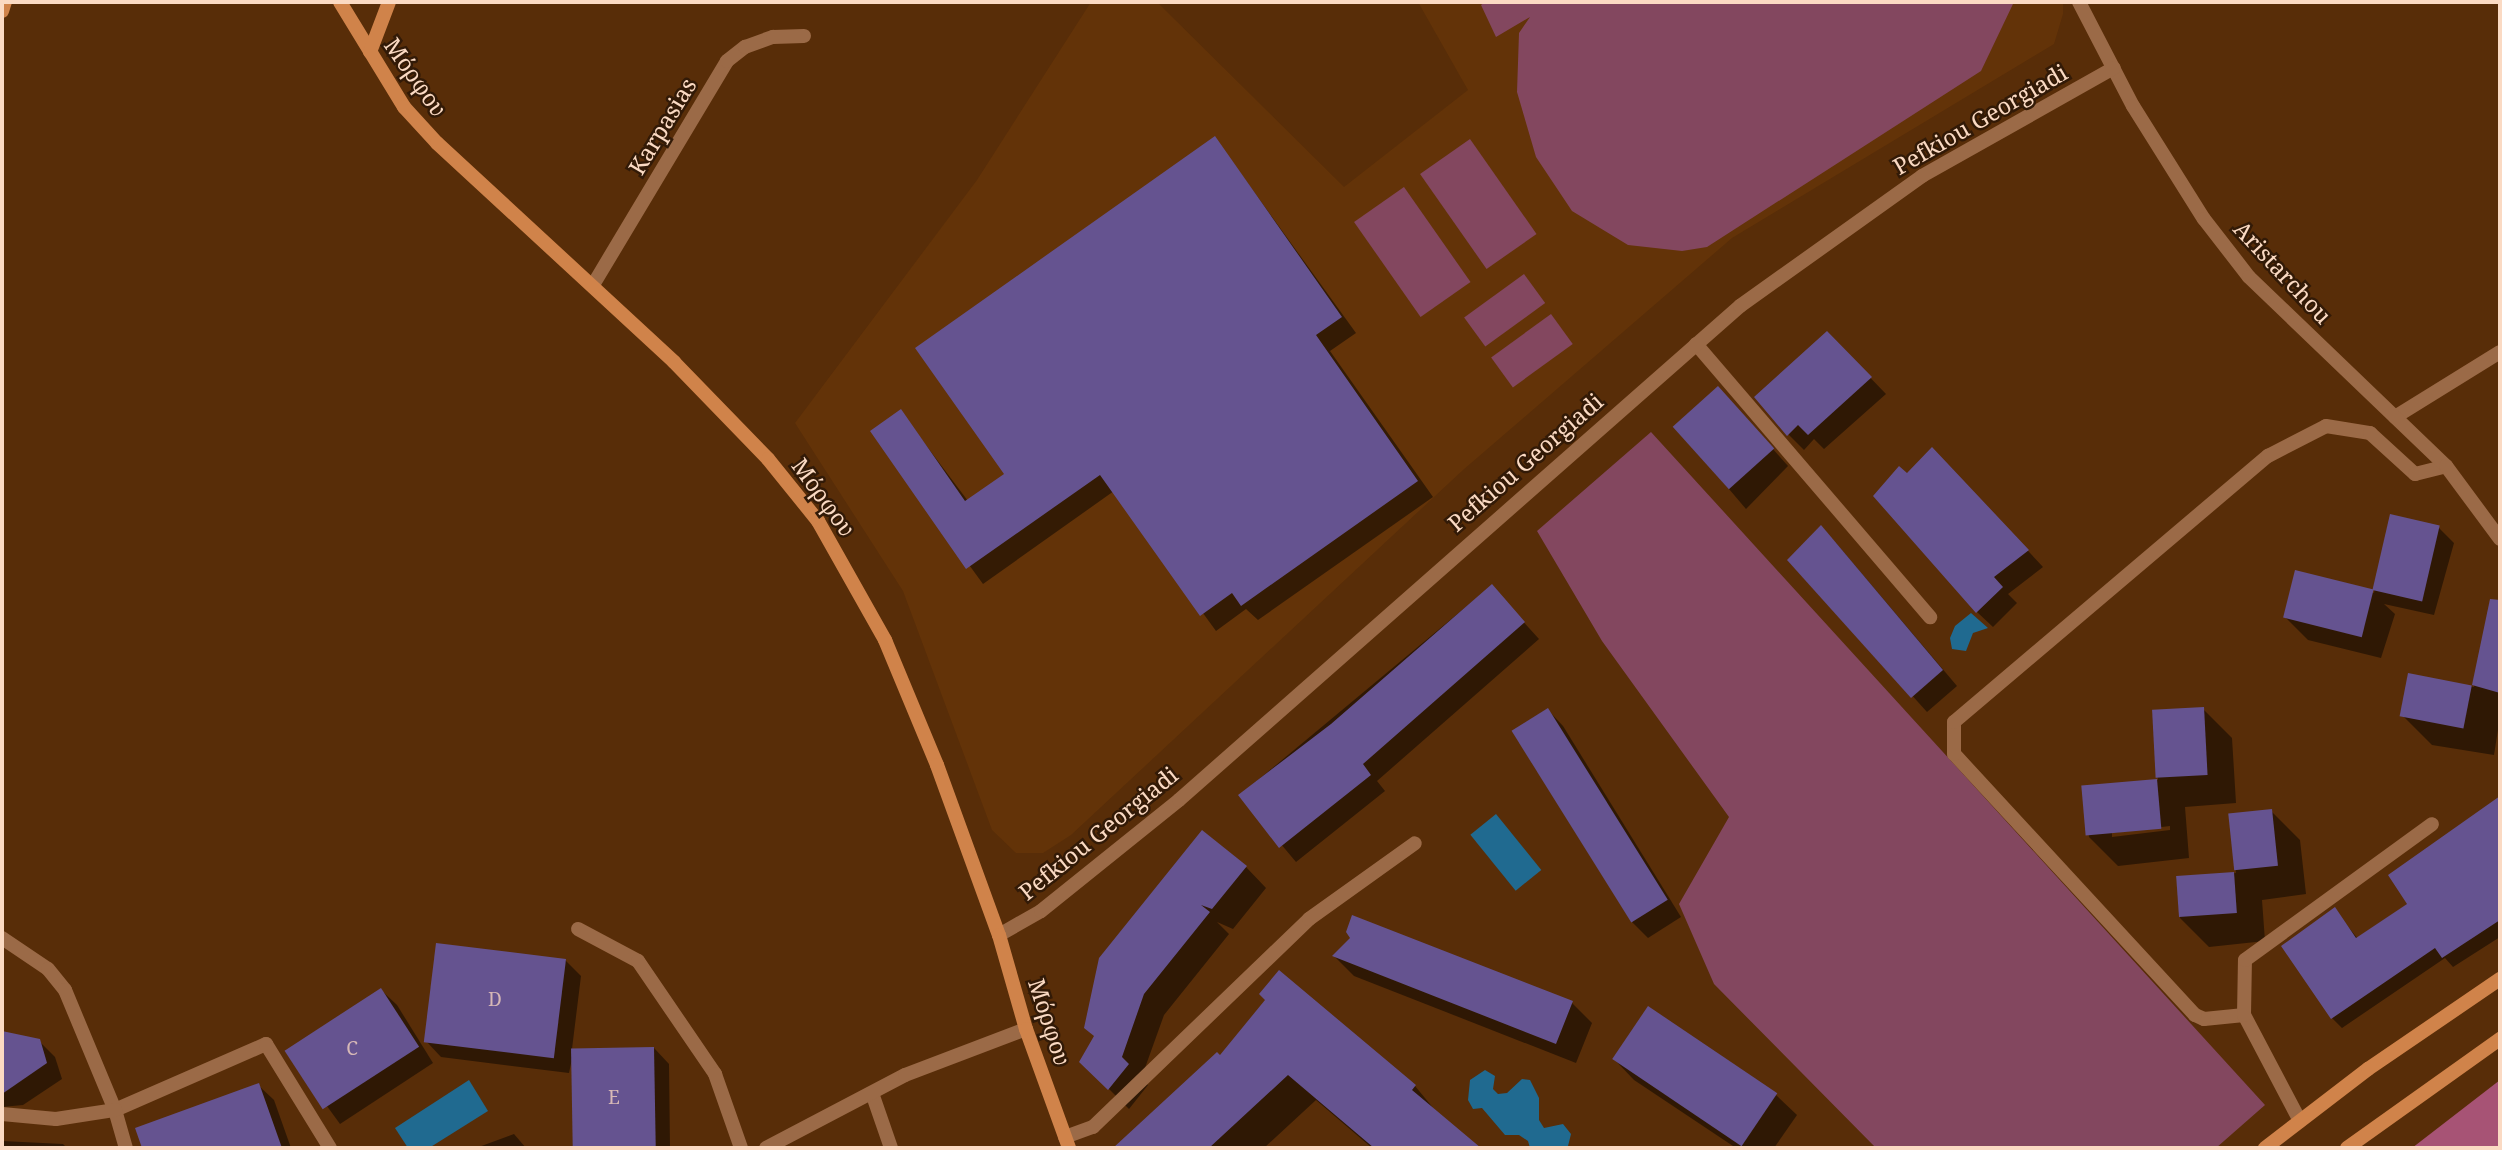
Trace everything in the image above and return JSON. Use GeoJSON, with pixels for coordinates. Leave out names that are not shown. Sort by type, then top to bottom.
{"type":"FeatureCollection","features":[{"type":"Feature","properties":{"kind":"street"},"geometry":{"type":"LineString","coordinates":[[2,11],[5,2]]}},
{"type":"Feature","properties":{"kind":"street","name":"Μόρφου"},"geometry":{"type":"LineString","coordinates":[[340,2],[404,107],[437,143],[593,285],[768,458],[818,522],[885,640],[999,936],[1026,1029],[1067,1143]]}},
{"type":"Feature","properties":{"kind":"street"},"geometry":{"type":"LineString","coordinates":[[370,52],[389,2]]}},
{"type":"Feature","properties":{"kind":"street","name":"Aristarchou"},"geometry":{"type":"LineString","coordinates":[[2080,2],[2175,176],[2249,276],[2446,466],[2500,539]]}},
{"type":"Feature","properties":{"kind":"street","name":"Karpasias"},"geometry":{"type":"LineString","coordinates":[[593,285],[727,61],[745,47],[773,37],[804,36]]}},
{"type":"Feature","properties":{"kind":"street","name":"Pefkiou Georgiadi"},"geometry":{"type":"LineString","coordinates":[[999,936],[1041,911],[1179,800],[1696,344],[1819,246],[1922,176],[2115,68]]}},
{"type":"Feature","properties":{"kind":"street"},"geometry":{"type":"LineString","coordinates":[[1696,344],[1930,617]]}},
{"type":"Feature","properties":{"kind":"street"},"geometry":{"type":"LineString","coordinates":[[2395,417],[2500,352]]}},
{"type":"Feature","properties":{"kind":"street"},"geometry":{"type":"LineString","coordinates":[[2244,1015],[2204,1019],[2195,1015],[1954,754],[1954,722],[2268,456],[2326,426],[2370,433],[2414,474],[2446,466]]}},
{"type":"Feature","properties":{"kind":"street"},"geometry":{"type":"LineString","coordinates":[[2300,1121],[2244,1015],[2245,960],[2432,824]]}},
{"type":"Feature","properties":{"kind":"street"},"geometry":{"type":"LineString","coordinates":[[1067,1143],[1093,1128],[1309,919],[1415,843]]}},
{"type":"Feature","properties":{"kind":"street"},"geometry":{"type":"LineString","coordinates":[[578,929],[638,961],[715,1074],[741,1148]]}},
{"type":"Feature","properties":{"kind":"street"},"geometry":{"type":"LineString","coordinates":[[2,938],[48,969],[65,990],[115,1111],[125,1148]]}},
{"type":"Feature","properties":{"kind":"street"},"geometry":{"type":"LineString","coordinates":[[2265,1148],[2500,979]]}},
{"type":"Feature","properties":{"kind":"street"},"geometry":{"type":"LineString","coordinates":[[766,1148],[952,1054],[1026,1029]]}},
{"type":"Feature","properties":{"kind":"street"},"geometry":{"type":"LineString","coordinates":[[2347,1148],[2500,1039]]}},
{"type":"Feature","properties":{"kind":"street"},"geometry":{"type":"LineString","coordinates":[[2,1114],[56,1119],[115,1111],[266,1044],[330,1148]]}},
{"type":"Feature","properties":{"kind":"street"},"geometry":{"type":"LineString","coordinates":[[872,1093],[891,1148]]}},
{"type":"Feature","properties":{"kind":"shaded area"},"geometry":{"type":"Polygon","coordinates":[[[1091,2],[1157,2],[1344,187],[1468,90],[1418,2],[2063,2],[2063,14],[2054,44],[1732,238],[1463,470],[1071,835],[1043,853],[1016,853],[992,830],[903,591],[795,423],[977,180],[1091,2]]]}},
{"type":"Feature","properties":{"kind":"shaded area"},"geometry":{"type":"Polygon","coordinates":[[[1485,2],[2013,4],[1981,71],[1707,247],[1682,251],[1628,245],[1572,211],[1536,157],[1517,92],[1519,33],[1530,17],[1496,37],[1481,5],[1485,2]]]}},
{"type":"Feature","properties":{"kind":"shaded area"},"geometry":{"type":"Polygon","coordinates":[[[1470,139],[1537,234],[1487,269],[1420,174],[1470,139]]]}},
{"type":"Feature","properties":{"kind":"shaded area"},"geometry":{"type":"Polygon","coordinates":[[[1404,187],[1471,282],[1421,317],[1354,222],[1404,187]]]}},
{"type":"Feature","properties":{"kind":"shaded area"},"geometry":{"type":"Polygon","coordinates":[[[1524,274],[1545,303],[1485,347],[1464,317],[1524,274]]]}},
{"type":"Feature","properties":{"kind":"shaded area"},"geometry":{"type":"Polygon","coordinates":[[[1551,314],[1573,344],[1513,387],[1491,357],[1551,314]]]}},
{"type":"Feature","properties":{"kind":"shaded area"},"geometry":{"type":"Polygon","coordinates":[[[1651,432],[2265,1105],[2216,1148],[1876,1148],[1714,984],[1679,904],[1729,817],[1602,641],[1537,531],[1651,432]]]}},
{"type":"Feature","properties":{"kind":"shaded area"},"geometry":{"type":"Polygon","coordinates":[[[2500,1080],[2500,1148],[2412,1148],[2500,1080]]]}},
{"type":"Feature","properties":{"kind":"water"},"geometry":{"type":"Polygon","coordinates":[[[1971,613],[1988,628],[1973,633],[1966,651],[1952,649],[1950,638],[1955,626],[1971,613]]]}},
{"type":"Feature","properties":{"kind":"water"},"geometry":{"type":"Polygon","coordinates":[[[1496,814],[1541,870],[1516,891],[1470,835],[1496,814]]]}},
{"type":"Feature","properties":{"kind":"water"},"geometry":{"type":"Polygon","coordinates":[[[1485,1070],[1495,1076],[1493,1089],[1498,1094],[1507,1093],[1522,1079],[1530,1080],[1539,1098],[1539,1120],[1544,1128],[1563,1124],[1571,1134],[1568,1146],[1530,1148],[1528,1141],[1519,1135],[1505,1135],[1482,1108],[1473,1109],[1468,1100],[1470,1080],[1485,1070]]]}},
{"type":"Feature","properties":{"kind":"water"},"geometry":{"type":"Polygon","coordinates":[[[469,1080],[488,1111],[429,1148],[408,1148],[395,1128],[469,1080]]]}},
{"type":"Feature","properties":{"kind":"building"},"geometry":{"type":"Polygon","coordinates":[[[1215,136],[1342,317],[1316,335],[1418,481],[1241,606],[1232,593],[1200,616],[1100,475],[966,569],[870,431],[901,409],[965,501],[1004,474],[915,348],[1215,136]]]}},
{"type":"Feature","properties":{"kind":"building"},"geometry":{"type":"Polygon","coordinates":[[[1827,331],[1872,377],[1808,435],[1798,425],[1787,436],[1754,397],[1827,331]]]}},
{"type":"Feature","properties":{"kind":"building"},"geometry":{"type":"Polygon","coordinates":[[[1718,386],[1774,448],[1729,489],[1673,427],[1718,386]]]}},
{"type":"Feature","properties":{"kind":"building"},"geometry":{"type":"Polygon","coordinates":[[[1932,447],[2029,550],[1994,577],[2003,587],[1976,613],[1873,496],[1899,466],[1907,473],[1932,447]]]}},
{"type":"Feature","properties":{"kind":"building"},"geometry":{"type":"Polygon","coordinates":[[[2390,514],[2440,525],[2422,601],[2372,590],[2390,514]]]}},
{"type":"Feature","properties":{"kind":"building"},"geometry":{"type":"Polygon","coordinates":[[[1821,525],[1943,670],[1911,698],[1787,560],[1821,525]]]}},
{"type":"Feature","properties":{"kind":"building"},"geometry":{"type":"Polygon","coordinates":[[[2295,570],[2374,590],[2362,637],[2283,618],[2295,570]]]}},
{"type":"Feature","properties":{"kind":"building"},"geometry":{"type":"Polygon","coordinates":[[[1492,584],[1525,622],[1363,764],[1371,775],[1279,848],[1238,795],[1331,724],[1492,584]]]}},
{"type":"Feature","properties":{"kind":"building"},"geometry":{"type":"Polygon","coordinates":[[[2490,599],[2500,600],[2500,693],[2472,685],[2490,599]]]}},
{"type":"Feature","properties":{"kind":"building"},"geometry":{"type":"Polygon","coordinates":[[[2408,673],[2472,685],[2463,729],[2400,716],[2408,673]]]}},
{"type":"Feature","properties":{"kind":"building"},"geometry":{"type":"Polygon","coordinates":[[[2204,707],[2208,775],[2156,778],[2152,710],[2204,707]]]}},
{"type":"Feature","properties":{"kind":"building"},"geometry":{"type":"Polygon","coordinates":[[[1548,708],[1668,900],[1631,922],[1512,731],[1548,708]]]}},
{"type":"Feature","properties":{"kind":"building"},"geometry":{"type":"Polygon","coordinates":[[[2157,779],[2161,829],[2086,835],[2081,786],[2157,779]]]}},
{"type":"Feature","properties":{"kind":"building"},"geometry":{"type":"Polygon","coordinates":[[[2500,796],[2500,920],[2442,958],[2435,948],[2331,1019],[2281,946],[2335,907],[2356,938],[2407,904],[2388,875],[2500,796]]]}},
{"type":"Feature","properties":{"kind":"building"},"geometry":{"type":"Polygon","coordinates":[[[2272,809],[2278,866],[2234,870],[2228,814],[2272,809]]]}},
{"type":"Feature","properties":{"kind":"building"},"geometry":{"type":"Polygon","coordinates":[[[1202,830],[1247,866],[1212,909],[1201,905],[1210,912],[1144,994],[1122,1057],[1129,1064],[1108,1090],[1079,1062],[1094,1036],[1084,1028],[1099,958],[1202,830]]]}},
{"type":"Feature","properties":{"kind":"building"},"geometry":{"type":"Polygon","coordinates":[[[2234,872],[2237,913],[2179,917],[2176,876],[2234,872]]]}},
{"type":"Feature","properties":{"kind":"building"},"geometry":{"type":"Polygon","coordinates":[[[1352,915],[1573,1001],[1556,1044],[1332,956],[1350,938],[1346,932],[1352,915]]]}},
{"type":"Feature","properties":{"kind":"building"},"geometry":{"type":"Polygon","coordinates":[[[436,943],[566,959],[554,1058],[424,1042],[436,943]]]}},
{"type":"Feature","properties":{"kind":"building"},"geometry":{"type":"Polygon","coordinates":[[[1279,970],[1416,1085],[1412,1090],[1481,1148],[1374,1148],[1288,1075],[1209,1148],[1113,1148],[1217,1052],[1220,1055],[1265,1000],[1259,994],[1279,970]]]}},
{"type":"Feature","properties":{"kind":"building"},"geometry":{"type":"Polygon","coordinates":[[[381,988],[419,1047],[323,1109],[285,1051],[381,988]]]}},
{"type":"Feature","properties":{"kind":"building"},"geometry":{"type":"Polygon","coordinates":[[[1648,1006],[1777,1093],[1742,1146],[1612,1059],[1648,1006]]]}},
{"type":"Feature","properties":{"kind":"building"},"geometry":{"type":"Polygon","coordinates":[[[2,1031],[40,1039],[47,1063],[2,1094],[2,1031]]]}},
{"type":"Feature","properties":{"kind":"building"},"geometry":{"type":"Polygon","coordinates":[[[654,1047],[656,1148],[573,1148],[571,1048],[654,1047]]]}},
{"type":"Feature","properties":{"kind":"building"},"geometry":{"type":"Polygon","coordinates":[[[259,1083],[282,1148],[142,1148],[135,1128],[259,1083]]]}}]}
